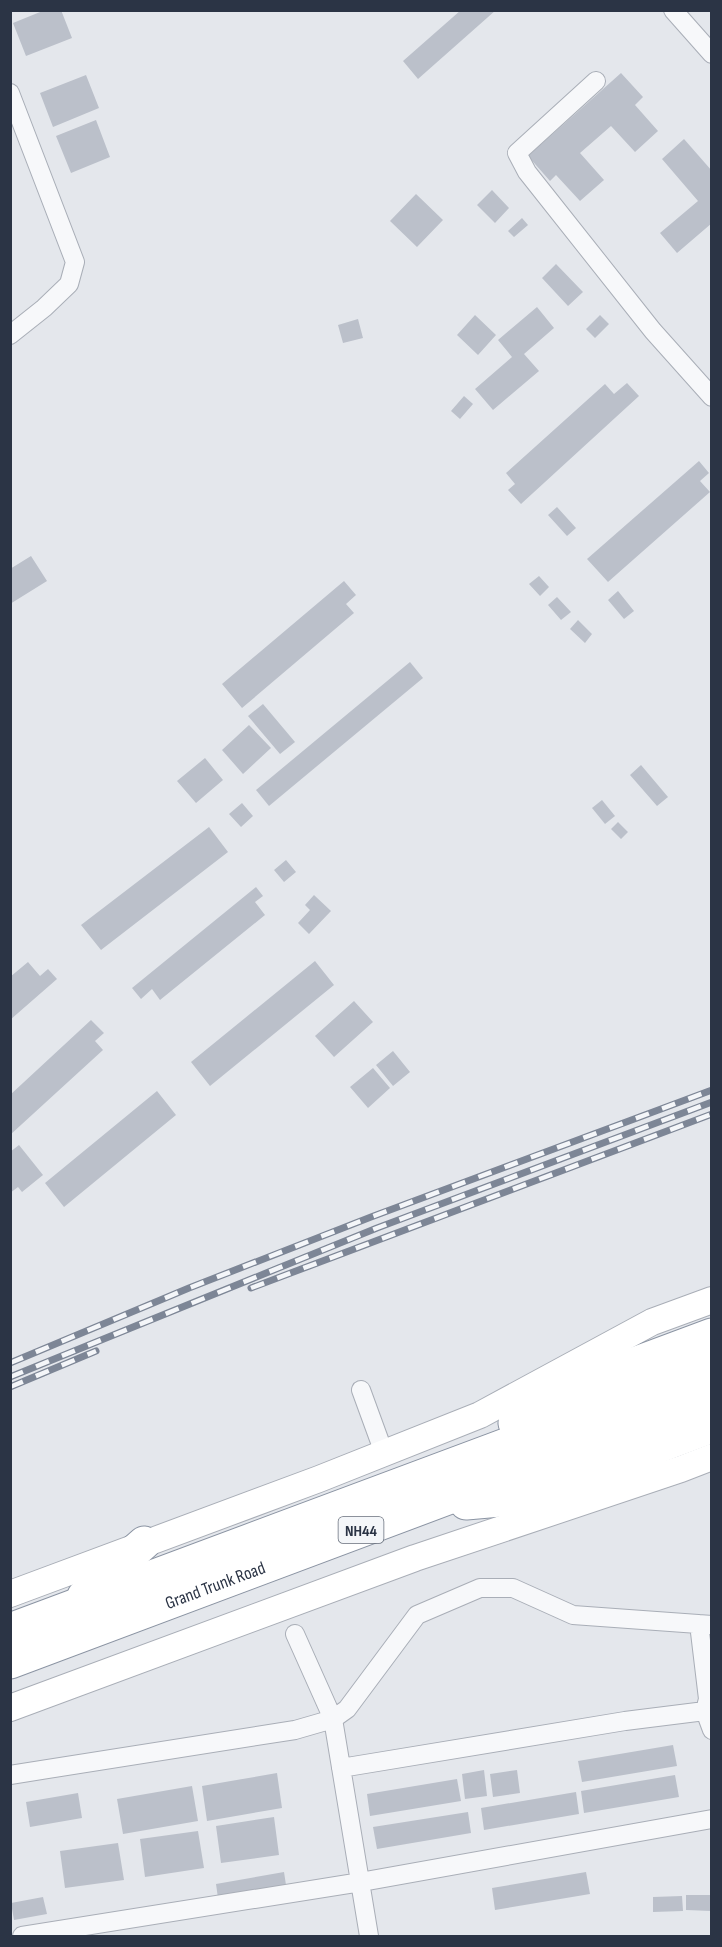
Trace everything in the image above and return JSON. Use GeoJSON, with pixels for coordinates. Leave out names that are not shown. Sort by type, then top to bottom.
{"type":"FeatureCollection","features":[{"type":"Feature","properties":{"kind":"highway","name":"Grand Trunk Road"},"geometry":{"type":"LineString","coordinates":[[412,1495],[602,1376],[711,1335]]}},
{"type":"Feature","properties":{"kind":"highway","name":"Grand Trunk Road"},"geometry":{"type":"LineString","coordinates":[[10,1662],[711,1368]]}},
{"type":"Feature","properties":{"kind":"highway","name":"Grand Trunk Road"},"geometry":{"type":"LineString","coordinates":[[10,1630],[412,1495],[711,1399]]}},
{"type":"Feature","properties":{"kind":"highway","name":"Grand Trunk Road"},"geometry":{"type":"LineString","coordinates":[[412,1495],[522,1498],[711,1426]]}},
{"type":"Feature","properties":{"kind":"highway"},"geometry":{"type":"LineString","coordinates":[[69,1609],[144,1543]]}},
{"type":"Feature","properties":{"kind":"street"},"geometry":{"type":"LineString","coordinates":[[673,10],[711,54]]}},
{"type":"Feature","properties":{"kind":"street"},"geometry":{"type":"LineString","coordinates":[[596,81],[517,153],[527,172],[646,321],[711,397]]}},
{"type":"Feature","properties":{"kind":"street"},"geometry":{"type":"LineString","coordinates":[[10,93],[75,262],[69,284],[44,308],[10,335]]}},
{"type":"Feature","properties":{"kind":"street"},"geometry":{"type":"LineString","coordinates":[[10,1594],[480,1415],[652,1322],[711,1300]]}},
{"type":"Feature","properties":{"kind":"street"},"geometry":{"type":"LineString","coordinates":[[361,1390],[384,1453]]}},
{"type":"Feature","properties":{"kind":"street"},"geometry":{"type":"LineString","coordinates":[[10,1707],[415,1558],[711,1457]]}},
{"type":"Feature","properties":{"kind":"street"},"geometry":{"type":"LineString","coordinates":[[10,1774],[295,1730],[333,1719],[347,1709],[417,1615],[480,1588],[513,1588],[573,1615],[705,1624],[708,1699],[705,1711],[711,1730]]}},
{"type":"Feature","properties":{"kind":"street"},"geometry":{"type":"LineString","coordinates":[[296,1634],[333,1719],[369,1936]]}},
{"type":"Feature","properties":{"kind":"street"},"geometry":{"type":"LineString","coordinates":[[341,1768],[625,1721],[705,1711]]}},
{"type":"Feature","properties":{"kind":"street"},"geometry":{"type":"LineString","coordinates":[[22,1936],[361,1882],[711,1819]]}},
{"type":"Feature","properties":{"kind":"building"},"geometry":{"type":"Polygon","coordinates":[[[45,10],[61,10],[72,38],[26,56],[13,23],[45,10]]]}},
{"type":"Feature","properties":{"kind":"building"},"geometry":{"type":"Polygon","coordinates":[[[461,10],[496,10],[418,79],[403,61],[461,10]]]}},
{"type":"Feature","properties":{"kind":"building"},"geometry":{"type":"Polygon","coordinates":[[[621,73],[643,97],[635,105],[658,131],[635,152],[611,126],[580,153],[604,180],[580,201],[556,175],[550,181],[528,156],[621,73]]]}},
{"type":"Feature","properties":{"kind":"building"},"geometry":{"type":"Polygon","coordinates":[[[86,75],[99,108],[53,127],[40,93],[86,75]]]}},
{"type":"Feature","properties":{"kind":"building"},"geometry":{"type":"Polygon","coordinates":[[[96,120],[110,157],[71,173],[56,136],[96,120]]]}},
{"type":"Feature","properties":{"kind":"building"},"geometry":{"type":"Polygon","coordinates":[[[684,139],[712,171],[712,223],[677,253],[660,233],[698,201],[662,159],[684,139]]]}},
{"type":"Feature","properties":{"kind":"building"},"geometry":{"type":"Polygon","coordinates":[[[492,190],[509,208],[495,223],[477,205],[492,190]]]}},
{"type":"Feature","properties":{"kind":"building"},"geometry":{"type":"Polygon","coordinates":[[[416,194],[443,220],[417,247],[390,221],[416,194]]]}},
{"type":"Feature","properties":{"kind":"building"},"geometry":{"type":"Polygon","coordinates":[[[522,218],[528,225],[514,237],[508,231],[522,218]]]}},
{"type":"Feature","properties":{"kind":"building"},"geometry":{"type":"Polygon","coordinates":[[[556,264],[583,292],[568,306],[542,278],[556,264]]]}},
{"type":"Feature","properties":{"kind":"building"},"geometry":{"type":"Polygon","coordinates":[[[537,307],[554,328],[524,354],[539,371],[493,410],[475,389],[512,357],[498,340],[537,307]]]}},
{"type":"Feature","properties":{"kind":"building"},"geometry":{"type":"Polygon","coordinates":[[[475,315],[496,335],[478,355],[457,335],[475,315]]]}},
{"type":"Feature","properties":{"kind":"building"},"geometry":{"type":"Polygon","coordinates":[[[600,315],[609,324],[595,338],[586,329],[600,315]]]}},
{"type":"Feature","properties":{"kind":"building"},"geometry":{"type":"Polygon","coordinates":[[[358,319],[363,338],[343,343],[338,325],[358,319]]]}},
{"type":"Feature","properties":{"kind":"building"},"geometry":{"type":"Polygon","coordinates":[[[627,383],[639,396],[521,504],[508,490],[515,484],[506,473],[605,384],[614,394],[627,383]]]}},
{"type":"Feature","properties":{"kind":"building"},"geometry":{"type":"Polygon","coordinates":[[[464,396],[473,404],[460,419],[451,411],[464,396]]]}},
{"type":"Feature","properties":{"kind":"building"},"geometry":{"type":"Polygon","coordinates":[[[699,461],[709,473],[700,481],[710,492],[608,582],[587,559],[699,461]]]}},
{"type":"Feature","properties":{"kind":"building"},"geometry":{"type":"Polygon","coordinates":[[[557,507],[576,528],[567,536],[548,515],[557,507]]]}},
{"type":"Feature","properties":{"kind":"building"},"geometry":{"type":"Polygon","coordinates":[[[31,556],[47,581],[10,604],[10,569],[31,556]]]}},
{"type":"Feature","properties":{"kind":"building"},"geometry":{"type":"Polygon","coordinates":[[[539,576],[549,587],[540,596],[529,584],[539,576]]]}},
{"type":"Feature","properties":{"kind":"building"},"geometry":{"type":"Polygon","coordinates":[[[344,581],[356,595],[346,604],[354,613],[242,708],[222,684],[344,581]]]}},
{"type":"Feature","properties":{"kind":"building"},"geometry":{"type":"Polygon","coordinates":[[[618,591],[634,611],[624,619],[608,600],[618,591]]]}},
{"type":"Feature","properties":{"kind":"building"},"geometry":{"type":"Polygon","coordinates":[[[557,597],[571,612],[561,620],[548,605],[557,597]]]}},
{"type":"Feature","properties":{"kind":"building"},"geometry":{"type":"Polygon","coordinates":[[[578,620],[592,634],[585,643],[570,629],[578,620]]]}},
{"type":"Feature","properties":{"kind":"building"},"geometry":{"type":"Polygon","coordinates":[[[410,662],[423,678],[269,806],[256,790],[410,662]]]}},
{"type":"Feature","properties":{"kind":"building"},"geometry":{"type":"Polygon","coordinates":[[[263,704],[295,742],[280,754],[248,716],[263,704]]]}},
{"type":"Feature","properties":{"kind":"building"},"geometry":{"type":"Polygon","coordinates":[[[249,725],[271,748],[243,774],[222,750],[249,725]]]}},
{"type":"Feature","properties":{"kind":"building"},"geometry":{"type":"Polygon","coordinates":[[[205,758],[223,780],[196,803],[177,781],[205,758]]]}},
{"type":"Feature","properties":{"kind":"building"},"geometry":{"type":"Polygon","coordinates":[[[641,765],[668,797],[657,806],[630,775],[641,765]]]}},
{"type":"Feature","properties":{"kind":"building"},"geometry":{"type":"Polygon","coordinates":[[[602,800],[615,816],[605,824],[592,808],[602,800]]]}},
{"type":"Feature","properties":{"kind":"building"},"geometry":{"type":"Polygon","coordinates":[[[242,803],[253,816],[241,827],[229,814],[242,803]]]}},
{"type":"Feature","properties":{"kind":"building"},"geometry":{"type":"Polygon","coordinates":[[[618,822],[628,832],[621,839],[611,829],[618,822]]]}},
{"type":"Feature","properties":{"kind":"building"},"geometry":{"type":"Polygon","coordinates":[[[209,827],[228,852],[101,950],[81,925],[209,827]]]}},
{"type":"Feature","properties":{"kind":"building"},"geometry":{"type":"Polygon","coordinates":[[[286,860],[296,872],[284,882],[274,870],[286,860]]]}},
{"type":"Feature","properties":{"kind":"building"},"geometry":{"type":"Polygon","coordinates":[[[256,887],[263,896],[255,902],[265,915],[160,1000],[152,989],[141,999],[132,988],[256,887]]]}},
{"type":"Feature","properties":{"kind":"building"},"geometry":{"type":"Polygon","coordinates":[[[314,895],[331,911],[309,934],[298,923],[310,910],[305,905],[314,895]]]}},
{"type":"Feature","properties":{"kind":"building"},"geometry":{"type":"Polygon","coordinates":[[[315,961],[334,985],[210,1086],[191,1062],[315,961]]]}},
{"type":"Feature","properties":{"kind":"building"},"geometry":{"type":"Polygon","coordinates":[[[28,962],[40,976],[48,969],[57,979],[10,1020],[10,977],[28,962]]]}},
{"type":"Feature","properties":{"kind":"building"},"geometry":{"type":"Polygon","coordinates":[[[354,1001],[373,1022],[334,1057],[315,1036],[354,1001]]]}},
{"type":"Feature","properties":{"kind":"building"},"geometry":{"type":"Polygon","coordinates":[[[91,1020],[104,1033],[95,1041],[103,1050],[10,1135],[10,1095],[91,1020]]]}},
{"type":"Feature","properties":{"kind":"building"},"geometry":{"type":"Polygon","coordinates":[[[393,1051],[410,1072],[393,1086],[376,1065],[393,1051]]]}},
{"type":"Feature","properties":{"kind":"building"},"geometry":{"type":"Polygon","coordinates":[[[373,1068],[390,1088],[368,1108],[350,1087],[373,1068]]]}},
{"type":"Feature","properties":{"kind":"building"},"geometry":{"type":"Polygon","coordinates":[[[157,1091],[176,1115],[64,1207],[45,1183],[157,1091]]]}},
{"type":"Feature","properties":{"kind":"building"},"geometry":{"type":"Polygon","coordinates":[[[19,1145],[43,1175],[22,1192],[18,1187],[10,1193],[10,1152],[19,1145]]]}},
{"type":"Feature","properties":{"kind":"building"},"geometry":{"type":"Polygon","coordinates":[[[673,1745],[677,1766],[582,1782],[578,1761],[673,1745]]]}},
{"type":"Feature","properties":{"kind":"building"},"geometry":{"type":"Polygon","coordinates":[[[484,1770],[487,1796],[465,1799],[462,1774],[484,1770]]]}},
{"type":"Feature","properties":{"kind":"building"},"geometry":{"type":"Polygon","coordinates":[[[517,1770],[520,1793],[493,1797],[490,1774],[517,1770]]]}},
{"type":"Feature","properties":{"kind":"building"},"geometry":{"type":"Polygon","coordinates":[[[277,1773],[282,1808],[207,1821],[202,1786],[277,1773]]]}},
{"type":"Feature","properties":{"kind":"building"},"geometry":{"type":"Polygon","coordinates":[[[675,1775],[679,1797],[584,1813],[581,1791],[675,1775]]]}},
{"type":"Feature","properties":{"kind":"building"},"geometry":{"type":"Polygon","coordinates":[[[457,1779],[461,1801],[370,1816],[367,1794],[457,1779]]]}},
{"type":"Feature","properties":{"kind":"building"},"geometry":{"type":"Polygon","coordinates":[[[192,1786],[198,1821],[123,1834],[117,1799],[192,1786]]]}},
{"type":"Feature","properties":{"kind":"building"},"geometry":{"type":"Polygon","coordinates":[[[576,1792],[579,1814],[484,1830],[481,1808],[576,1792]]]}},
{"type":"Feature","properties":{"kind":"building"},"geometry":{"type":"Polygon","coordinates":[[[78,1793],[82,1818],[30,1827],[26,1802],[78,1793]]]}},
{"type":"Feature","properties":{"kind":"building"},"geometry":{"type":"Polygon","coordinates":[[[468,1812],[471,1833],[377,1849],[373,1827],[468,1812]]]}},
{"type":"Feature","properties":{"kind":"building"},"geometry":{"type":"Polygon","coordinates":[[[274,1817],[279,1855],[221,1863],[216,1826],[274,1817]]]}},
{"type":"Feature","properties":{"kind":"building"},"geometry":{"type":"Polygon","coordinates":[[[198,1831],[204,1868],[145,1877],[140,1839],[198,1831]]]}},
{"type":"Feature","properties":{"kind":"building"},"geometry":{"type":"Polygon","coordinates":[[[118,1843],[124,1880],[65,1888],[60,1851],[118,1843]]]}},
{"type":"Feature","properties":{"kind":"building"},"geometry":{"type":"Polygon","coordinates":[[[284,1872],[286,1885],[218,1898],[216,1884],[284,1872]]]}},
{"type":"Feature","properties":{"kind":"building"},"geometry":{"type":"Polygon","coordinates":[[[586,1872],[590,1894],[495,1910],[492,1888],[586,1872]]]}},
{"type":"Feature","properties":{"kind":"building"},"geometry":{"type":"Polygon","coordinates":[[[686,1895],[712,1895],[712,1911],[686,1910],[686,1895]]]}},
{"type":"Feature","properties":{"kind":"building"},"geometry":{"type":"Polygon","coordinates":[[[682,1896],[683,1911],[653,1912],[653,1897],[682,1896]]]}},
{"type":"Feature","properties":{"kind":"building"},"geometry":{"type":"Polygon","coordinates":[[[43,1897],[47,1914],[14,1920],[11,1903],[43,1897]]]}},
{"type":"Feature","properties":{"kind":"railway"},"geometry":{"type":"LineString","coordinates":[[10,1363],[189,1288],[371,1217],[712,1090]]}},
{"type":"Feature","properties":{"kind":"railway"},"geometry":{"type":"LineString","coordinates":[[10,1377],[377,1228],[712,1102]]}},
{"type":"Feature","properties":{"kind":"railway"},"geometry":{"type":"LineString","coordinates":[[251,1288],[712,1114]]}},
{"type":"Feature","properties":{"kind":"railway"},"geometry":{"type":"LineString","coordinates":[[10,1387],[96,1351]]}}]}
